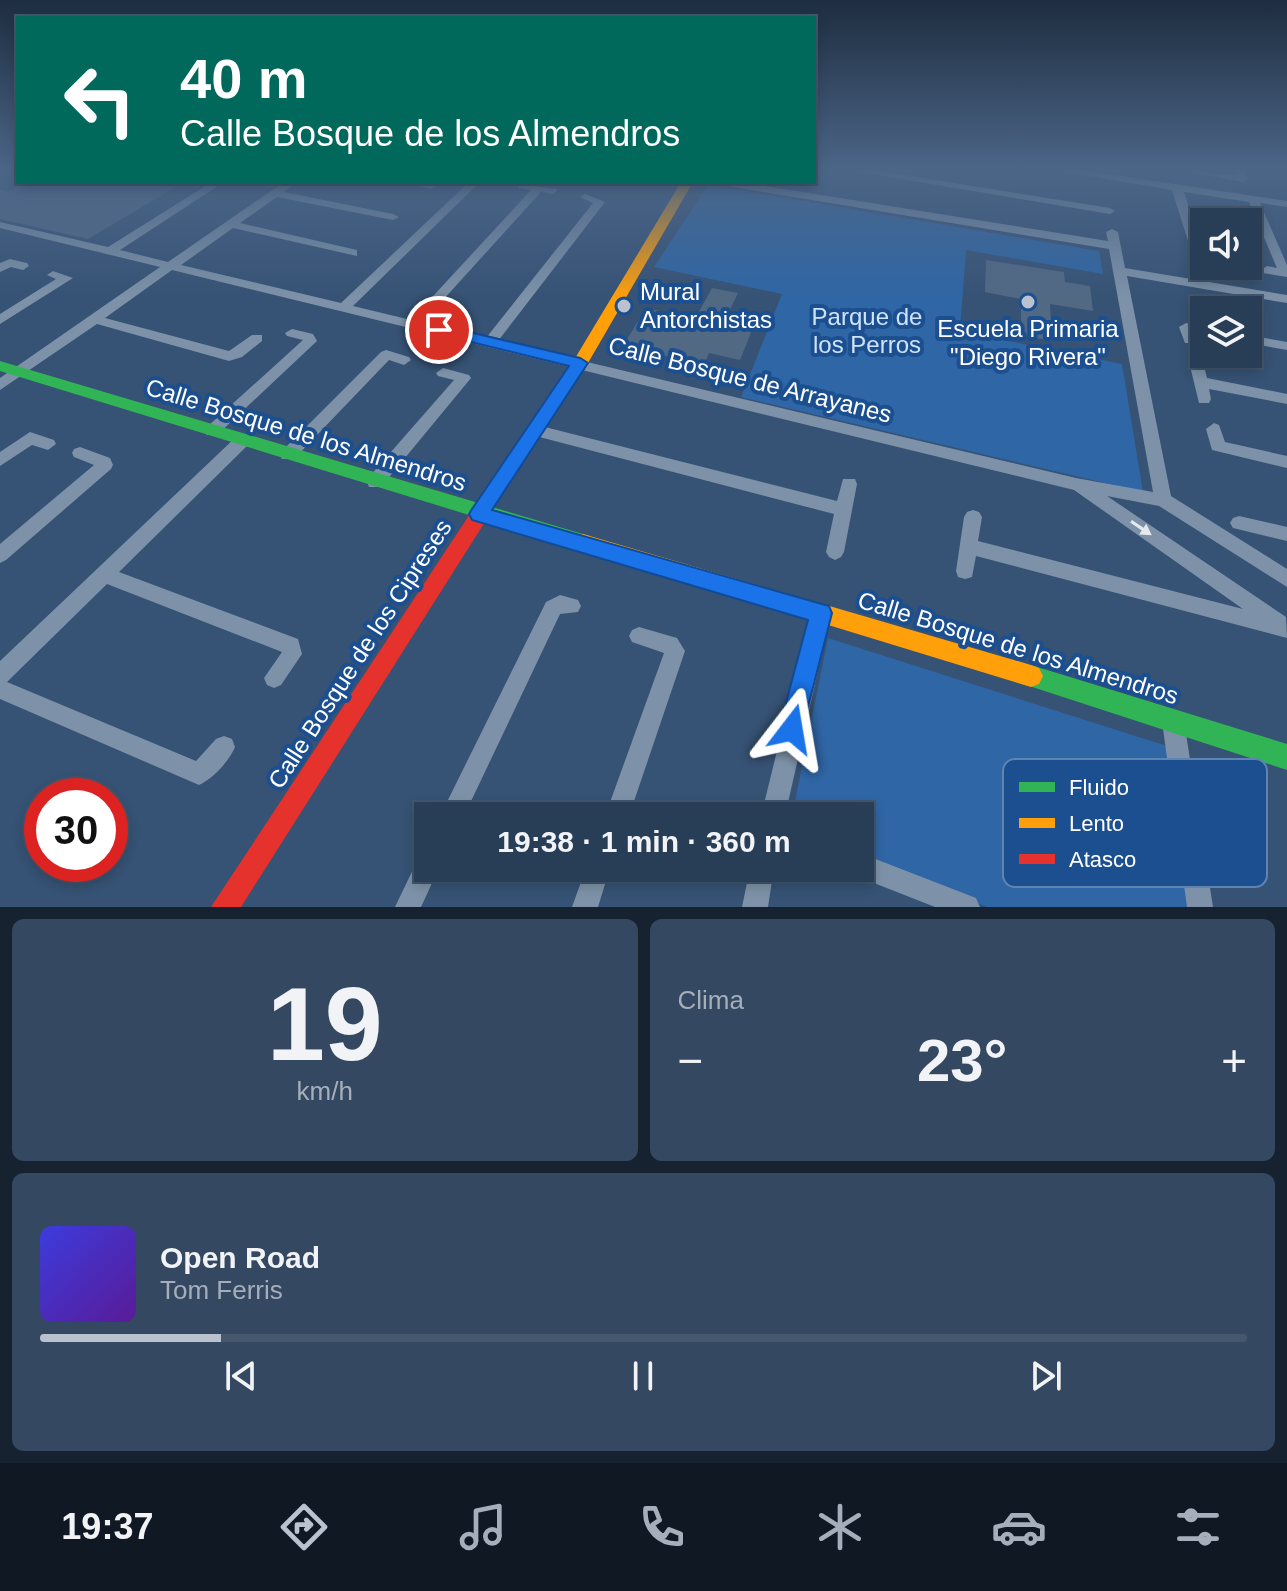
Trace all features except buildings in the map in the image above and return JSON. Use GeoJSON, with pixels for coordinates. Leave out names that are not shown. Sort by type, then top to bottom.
{"type":"FeatureCollection","features":[{"type":"Feature","properties":{"kind":"street"},"geometry":{"type":"LineString","coordinates":[[112,250],[170,213]]}},
{"type":"Feature","properties":{"kind":"street"},"geometry":{"type":"LineString","coordinates":[[0,385],[247,213]]}},
{"type":"Feature","properties":{"kind":"street"},"geometry":{"type":"LineString","coordinates":[[375,213],[393,217],[386,224]]}},
{"type":"Feature","properties":{"kind":"street"},"geometry":{"type":"LineString","coordinates":[[343,308],[442,213]]}},
{"type":"Feature","properties":{"kind":"street"},"geometry":{"type":"LineString","coordinates":[[414,324],[522,213]]}},
{"type":"Feature","properties":{"kind":"street"},"geometry":{"type":"LineString","coordinates":[[490,342],[591,213]]}},
{"type":"Feature","properties":{"kind":"street","name":"Calle Bosque de los Cipreses"},"geometry":{"type":"LineString","coordinates":[[225,907],[533,430],[580,363],[668,213]]}},
{"type":"Feature","properties":{"kind":"street"},"geometry":{"type":"LineString","coordinates":[[979,213],[1113,234]]}},
{"type":"Feature","properties":{"kind":"street"},"geometry":{"type":"LineString","coordinates":[[1110,213],[1163,500],[1287,579]]}},
{"type":"Feature","properties":{"kind":"street"},"geometry":{"type":"LineString","coordinates":[[1259,213],[1285,274],[1267,270]]}},
{"type":"Feature","properties":{"kind":"street"},"geometry":{"type":"LineString","coordinates":[[232,224],[351,255],[364,243]]}},
{"type":"Feature","properties":{"kind":"street","name":"Calle Bosque de Arrayanes"},"geometry":{"type":"LineString","coordinates":[[0,225],[1076,484],[1163,500]]}},
{"type":"Feature","properties":{"kind":"street"},"geometry":{"type":"LineString","coordinates":[[0,268],[10,263],[23,266]]}},
{"type":"Feature","properties":{"kind":"street"},"geometry":{"type":"LineString","coordinates":[[1119,271],[1287,299]]}},
{"type":"Feature","properties":{"kind":"street"},"geometry":{"type":"LineString","coordinates":[[0,320],[67,278],[53,275]]}},
{"type":"Feature","properties":{"kind":"street"},"geometry":{"type":"LineString","coordinates":[[94,319],[229,356],[237,354],[257,338]]}},
{"type":"Feature","properties":{"kind":"street"},"geometry":{"type":"LineString","coordinates":[[1190,328],[1186,327],[1190,340]]}},
{"type":"Feature","properties":{"kind":"street"},"geometry":{"type":"LineString","coordinates":[[212,431],[310,341],[308,337],[292,333]]}},
{"type":"Feature","properties":{"kind":"street"},"geometry":{"type":"LineString","coordinates":[[1262,342],[1287,346]]}},
{"type":"Feature","properties":{"kind":"street"},"geometry":{"type":"LineString","coordinates":[[288,455],[386,355],[404,360]]}},
{"type":"Feature","properties":{"kind":"street","name":"Calle Bosque de los Almendros"},"geometry":{"type":"LineString","coordinates":[[0,366],[1287,757]]}},
{"type":"Feature","properties":{"kind":"street"},"geometry":{"type":"LineString","coordinates":[[1197,368],[1204,399]]}},
{"type":"Feature","properties":{"kind":"street"},"geometry":{"type":"LineString","coordinates":[[375,482],[464,378],[443,373]]}},
{"type":"Feature","properties":{"kind":"street"},"geometry":{"type":"LineString","coordinates":[[1200,382],[1287,399]]}},
{"type":"Feature","properties":{"kind":"street"},"geometry":{"type":"LineString","coordinates":[[1214,429],[1218,446],[1287,462]]}},
{"type":"Feature","properties":{"kind":"street"},"geometry":{"type":"LineString","coordinates":[[533,430],[843,509]]}},
{"type":"Feature","properties":{"kind":"street"},"geometry":{"type":"LineString","coordinates":[[0,460],[30,438],[48,444]]}},
{"type":"Feature","properties":{"kind":"street"},"geometry":{"type":"LineString","coordinates":[[0,675],[242,441]]}},
{"type":"Feature","properties":{"kind":"street"},"geometry":{"type":"LineString","coordinates":[[0,555],[105,465],[80,453]]}},
{"type":"Feature","properties":{"kind":"street"},"geometry":{"type":"LineString","coordinates":[[835,552],[849,484]]}},
{"type":"Feature","properties":{"kind":"street"},"geometry":{"type":"LineString","coordinates":[[1076,484],[1287,628]]}},
{"type":"Feature","properties":{"kind":"street"},"geometry":{"type":"LineString","coordinates":[[965,571],[971,547],[973,517]]}},
{"type":"Feature","properties":{"kind":"street"},"geometry":{"type":"LineString","coordinates":[[1239,523],[1287,534]]}},
{"type":"Feature","properties":{"kind":"street"},"geometry":{"type":"LineString","coordinates":[[971,547],[1287,628]]}},
{"type":"Feature","properties":{"kind":"street"},"geometry":{"type":"LineString","coordinates":[[106,575],[291,646],[292,654],[274,678]]}},
{"type":"Feature","properties":{"kind":"street"},"geometry":{"type":"LineString","coordinates":[[459,802],[553,608],[560,603],[571,606]]}},
{"type":"Feature","properties":{"kind":"street"},"geometry":{"type":"LineString","coordinates":[[776,802],[821,613]]}},
{"type":"Feature","properties":{"kind":"street"},"geometry":{"type":"LineString","coordinates":[[622,802],[675,651],[670,645],[639,636]]}},
{"type":"Feature","properties":{"kind":"street"},"geometry":{"type":"LineString","coordinates":[[0,689],[199,774],[224,747]]}},
{"type":"Feature","properties":{"kind":"street"},"geometry":{"type":"LineString","coordinates":[[1173,721],[1179,759]]}},
{"type":"Feature","properties":{"kind":"street"},"geometry":{"type":"LineString","coordinates":[[874,870],[967,907]]}},
{"type":"Feature","properties":{"kind":"street"},"geometry":{"type":"LineString","coordinates":[[408,907],[420,882]]}},
{"type":"Feature","properties":{"kind":"street"},"geometry":{"type":"LineString","coordinates":[[585,907],[593,882]]}},
{"type":"Feature","properties":{"kind":"street"},"geometry":{"type":"LineString","coordinates":[[755,907],[759,882]]}},
{"type":"Feature","properties":{"kind":"street"},"geometry":{"type":"LineString","coordinates":[[1197,887],[1200,907]]}},
{"type":"Feature","properties":{"kind":"green space","name":"Parque de los Perros"},"geometry":{"type":"Polygon","coordinates":[[[689,213],[876,213],[1099,251],[1103,274],[966,250],[960,331],[1122,364],[1143,492],[741,397],[782,294],[654,267],[689,213]]]}},
{"type":"Feature","properties":{"kind":"green space"},"geometry":{"type":"Polygon","coordinates":[[[828,638],[1167,746],[1169,759],[1003,759],[1003,887],[1185,887],[1188,907],[987,907],[874,863],[874,802],[795,802],[828,638]]]}},
{"type":"Feature","properties":{"kind":"traffic: fast"},"geometry":{"type":"LineString","coordinates":[[0,366],[583,542]]}},
{"type":"Feature","properties":{"kind":"traffic: fast"},"geometry":{"type":"LineString","coordinates":[[1031,676],[1287,757]]}},
{"type":"Feature","properties":{"kind":"traffic: slow"},"geometry":{"type":"LineString","coordinates":[[555,398],[580,363],[668,213]]}},
{"type":"Feature","properties":{"kind":"traffic: slow"},"geometry":{"type":"LineString","coordinates":[[583,542],[1031,676]]}},
{"type":"Feature","properties":{"kind":"traffic: jam"},"geometry":{"type":"LineString","coordinates":[[225,907],[555,398]]}},
{"type":"Feature","properties":{"kind":"place","name":"Escuela Primaria \"Diego Rivera\""},"geometry":{"type":"Point","coordinates":[1028,302]}},
{"type":"Feature","properties":{"kind":"place","name":"Mural Antorchistas"},"geometry":{"type":"Point","coordinates":[624,306]}},
{"type":"Feature","properties":{"kind":"route"},"geometry":{"type":"LineString","coordinates":[[439,330],[580,363],[479,514],[821,613],[792,729]]}}]}
